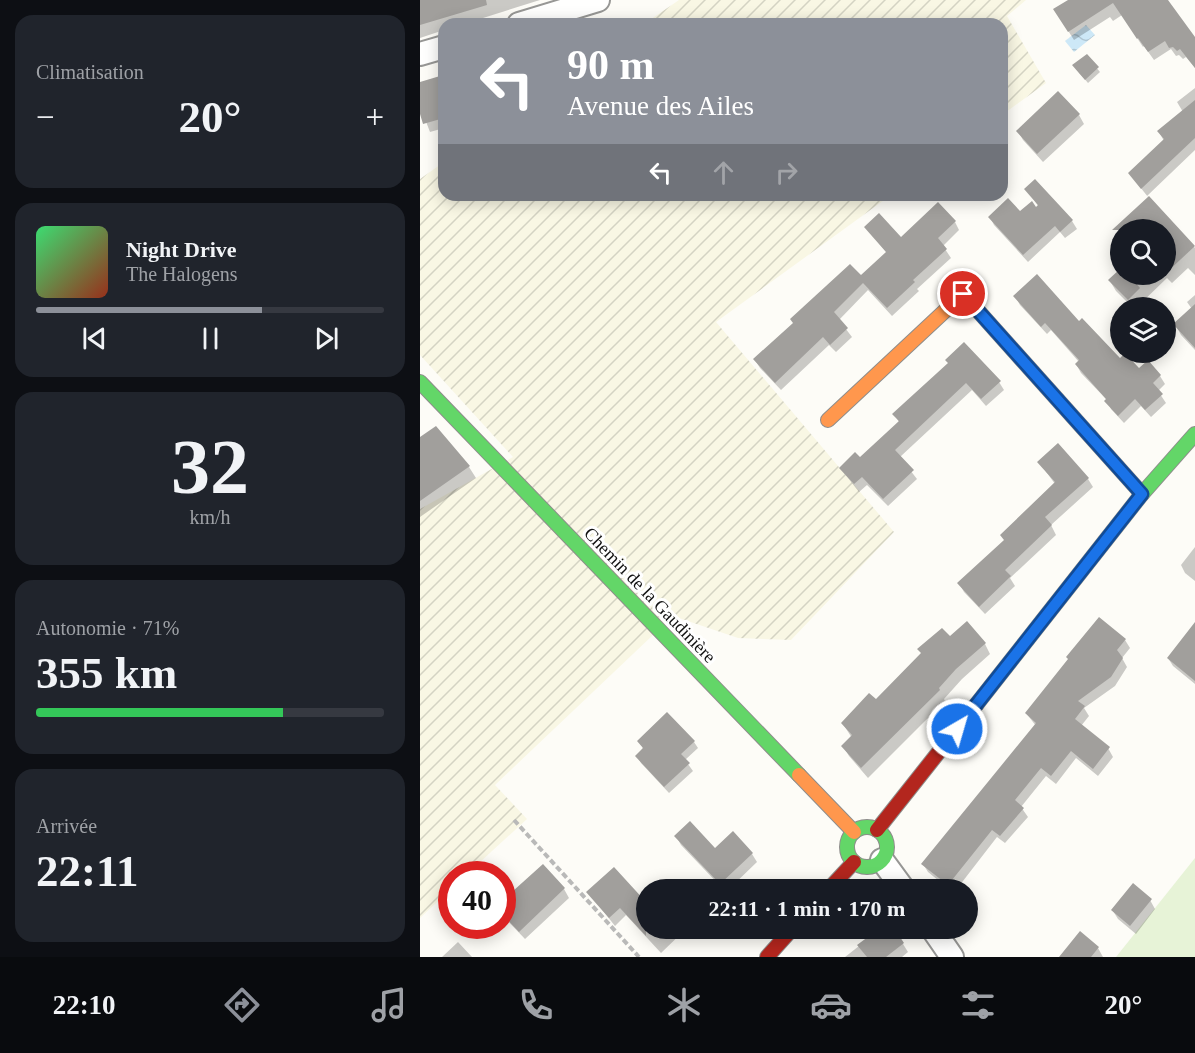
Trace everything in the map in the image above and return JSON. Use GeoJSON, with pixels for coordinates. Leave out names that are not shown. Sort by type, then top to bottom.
{"type":"FeatureCollection","features":[{"type":"Feature","properties":{"kind":"street"},"geometry":{"type":"LineString","coordinates":[[539,18],[598,0]]}},
{"type":"Feature","properties":{"kind":"street"},"geometry":{"type":"LineString","coordinates":[[420,54],[438,49]]}},
{"type":"Feature","properties":{"kind":"street"},"geometry":{"type":"LineString","coordinates":[[828,420],[963,294],[1142,494]]}},
{"type":"Feature","properties":{"kind":"street","name":"Chemin de la Gaudinière"},"geometry":{"type":"LineString","coordinates":[[420,382],[854,832]]}},
{"type":"Feature","properties":{"kind":"street"},"geometry":{"type":"LineString","coordinates":[[877,830],[1142,494],[1195,434]]}},
{"type":"Feature","properties":{"kind":"street"},"geometry":{"type":"LineString","coordinates":[[866,827],[877,830],[886,841],[882,860],[870,866],[854,862],[847,850],[847,843],[854,832],[866,827]]}},
{"type":"Feature","properties":{"kind":"street"},"geometry":{"type":"LineString","coordinates":[[882,860],[896,879]]}},
{"type":"Feature","properties":{"kind":"street"},"geometry":{"type":"LineString","coordinates":[[838,879],[854,862]]}},
{"type":"Feature","properties":{"kind":"street"},"geometry":{"type":"LineString","coordinates":[[767,957],[783,939]]}},
{"type":"Feature","properties":{"kind":"street"},"geometry":{"type":"LineString","coordinates":[[940,939],[952,957]]}},
{"type":"Feature","properties":{"kind":"path"},"geometry":{"type":"LineString","coordinates":[[514,820],[639,957]]}},
{"type":"Feature","properties":{"kind":"shaded area"},"geometry":{"type":"Polygon","coordinates":[[[679,0],[1026,0],[1007,16],[1046,83],[1008,111],[1008,18],[653,18],[679,0]]]}},
{"type":"Feature","properties":{"kind":"shaded area"},"geometry":{"type":"Polygon","coordinates":[[[438,166],[438,201],[883,201],[716,322],[894,532],[791,640],[738,638],[673,616],[495,785],[527,819],[481,861],[438,861],[438,901],[420,918],[420,509],[513,457],[420,355],[420,179],[438,166]]]}},
{"type":"Feature","properties":{"kind":"green space"},"geometry":{"type":"Polygon","coordinates":[[[1195,858],[1195,957],[1116,957],[1195,858]]]}},
{"type":"Feature","properties":{"kind":"water"},"geometry":{"type":"Polygon","coordinates":[[[1086,25],[1095,35],[1074,52],[1065,41],[1086,25]]]}},
{"type":"Feature","properties":{"kind":"building"},"geometry":{"type":"Polygon","coordinates":[[[420,0],[486,0],[487,5],[420,25],[420,0]]]}},
{"type":"Feature","properties":{"kind":"building"},"geometry":{"type":"Polygon","coordinates":[[[1068,0],[1168,0],[1195,37],[1195,68],[1180,49],[1177,51],[1173,47],[1169,48],[1165,41],[1148,52],[1113,3],[1068,32],[1053,9],[1068,0]]]}},
{"type":"Feature","properties":{"kind":"building"},"geometry":{"type":"Polygon","coordinates":[[[1087,54],[1099,67],[1085,80],[1072,65],[1087,54]]]}},
{"type":"Feature","properties":{"kind":"building"},"geometry":{"type":"Polygon","coordinates":[[[438,77],[438,120],[423,124],[420,114],[420,82],[438,77]]]}},
{"type":"Feature","properties":{"kind":"building"},"geometry":{"type":"Polygon","coordinates":[[[1058,91],[1080,114],[1037,154],[1016,131],[1058,91]]]}},
{"type":"Feature","properties":{"kind":"building"},"geometry":{"type":"Polygon","coordinates":[[[1195,100],[1195,138],[1141,189],[1128,173],[1164,139],[1157,131],[1195,100]]]}},
{"type":"Feature","properties":{"kind":"building"},"geometry":{"type":"Polygon","coordinates":[[[1035,179],[1073,220],[1060,232],[1055,226],[1023,255],[988,217],[1005,201],[1008,201],[1008,198],[1020,211],[1032,201],[1036,207],[1038,205],[1024,189],[1035,179]]]}},
{"type":"Feature","properties":{"kind":"building"},"geometry":{"type":"Polygon","coordinates":[[[1149,196],[1170,219],[1124,219],[1149,196]]]}},
{"type":"Feature","properties":{"kind":"building"},"geometry":{"type":"Polygon","coordinates":[[[938,202],[956,221],[938,238],[947,249],[887,308],[863,283],[834,312],[848,328],[830,345],[823,337],[775,383],[753,359],[793,323],[790,319],[850,264],[861,275],[886,252],[864,227],[879,213],[901,237],[938,202]]]}},
{"type":"Feature","properties":{"kind":"building"},"geometry":{"type":"Polygon","coordinates":[[[1176,225],[1195,246],[1176,264],[1176,225]]]}},
{"type":"Feature","properties":{"kind":"building"},"geometry":{"type":"Polygon","coordinates":[[[1037,274],[1079,321],[1082,318],[1110,347],[1110,363],[1134,363],[1139,368],[1145,363],[1151,363],[1161,375],[1153,383],[1163,394],[1145,410],[1135,399],[1118,416],[1075,364],[1079,360],[1045,323],[1041,327],[1013,296],[1037,274]]]}},
{"type":"Feature","properties":{"kind":"building"},"geometry":{"type":"Polygon","coordinates":[[[1113,285],[1137,285],[1140,288],[1131,297],[1125,297],[1113,285]]]}},
{"type":"Feature","properties":{"kind":"building"},"geometry":{"type":"Polygon","coordinates":[[[1195,304],[1195,348],[1176,327],[1176,321],[1195,304]]]}},
{"type":"Feature","properties":{"kind":"building"},"geometry":{"type":"Polygon","coordinates":[[[964,342],[1001,381],[981,399],[966,383],[895,450],[914,470],[883,499],[862,477],[854,484],[839,468],[855,452],[860,457],[899,421],[892,414],[948,363],[945,360],[964,342]]]}},
{"type":"Feature","properties":{"kind":"building"},"geometry":{"type":"Polygon","coordinates":[[[436,426],[470,466],[420,501],[420,437],[436,426]]]}},
{"type":"Feature","properties":{"kind":"building"},"geometry":{"type":"Polygon","coordinates":[[[1058,443],[1089,478],[1045,517],[1052,525],[1005,570],[1011,576],[979,607],[957,583],[1004,540],[1000,535],[1055,482],[1037,462],[1058,443]]]}},
{"type":"Feature","properties":{"kind":"building"},"geometry":{"type":"Polygon","coordinates":[[[1099,617],[1126,639],[1117,650],[1123,658],[1111,677],[1078,701],[1085,706],[1075,719],[1110,747],[1093,769],[1071,751],[1051,776],[1041,768],[1015,800],[1024,808],[1000,836],[992,830],[953,879],[940,879],[921,864],[1036,723],[1025,713],[1068,659],[1066,657],[1099,617]]]}},
{"type":"Feature","properties":{"kind":"building"},"geometry":{"type":"Polygon","coordinates":[[[967,621],[986,643],[956,669],[939,688],[940,690],[861,768],[841,746],[852,735],[841,723],[869,693],[876,699],[921,653],[917,649],[942,628],[950,636],[967,621]]]}},
{"type":"Feature","properties":{"kind":"building"},"geometry":{"type":"Polygon","coordinates":[[[1195,622],[1195,681],[1167,658],[1195,622]]]}},
{"type":"Feature","properties":{"kind":"building"},"geometry":{"type":"Polygon","coordinates":[[[667,712],[695,741],[681,754],[690,763],[664,787],[635,756],[643,748],[637,741],[667,712]]]}},
{"type":"Feature","properties":{"kind":"building"},"geometry":{"type":"Polygon","coordinates":[[[690,821],[715,848],[733,831],[753,853],[725,879],[715,879],[674,836],[690,821]]]}},
{"type":"Feature","properties":{"kind":"building"},"geometry":{"type":"Polygon","coordinates":[[[543,864],[565,888],[519,932],[516,929],[516,888],[543,864]]]}},
{"type":"Feature","properties":{"kind":"building"},"geometry":{"type":"Polygon","coordinates":[[[614,867],[636,891],[636,925],[620,908],[609,918],[586,892],[614,867]]]}},
{"type":"Feature","properties":{"kind":"building"},"geometry":{"type":"Polygon","coordinates":[[[1133,883],[1152,899],[1130,926],[1111,910],[1133,883]]]}},
{"type":"Feature","properties":{"kind":"building"},"geometry":{"type":"Polygon","coordinates":[[[1080,931],[1099,947],[1091,957],[1059,957],[1080,931]]]}},
{"type":"Feature","properties":{"kind":"building"},"geometry":{"type":"Polygon","coordinates":[[[865,939],[901,939],[904,943],[886,957],[867,957],[857,945],[865,939]]]}},
{"type":"Feature","properties":{"kind":"traffic: fast"},"geometry":{"type":"LineString","coordinates":[[420,382],[799,775]]}},
{"type":"Feature","properties":{"kind":"traffic: fast"},"geometry":{"type":"LineString","coordinates":[[976,705],[1142,494],[1195,434]]}},
{"type":"Feature","properties":{"kind":"traffic: fast"},"geometry":{"type":"LineString","coordinates":[[867,827],[881,833],[887,847],[881,861],[867,867],[853,861],[847,847],[853,833],[867,827]]}},
{"type":"Feature","properties":{"kind":"traffic: slow"},"geometry":{"type":"LineString","coordinates":[[828,420],[963,294],[1142,494]]}},
{"type":"Feature","properties":{"kind":"traffic: slow"},"geometry":{"type":"LineString","coordinates":[[799,775],[854,832]]}},
{"type":"Feature","properties":{"kind":"traffic: jam"},"geometry":{"type":"LineString","coordinates":[[877,830],[976,705]]}},
{"type":"Feature","properties":{"kind":"traffic: jam"},"geometry":{"type":"LineString","coordinates":[[838,879],[854,862]]}},
{"type":"Feature","properties":{"kind":"traffic: jam"},"geometry":{"type":"LineString","coordinates":[[767,957],[783,939]]}},
{"type":"Feature","properties":{"kind":"route"},"geometry":{"type":"LineString","coordinates":[[957,729],[1142,494],[1046,384],[963,294]]}}]}
